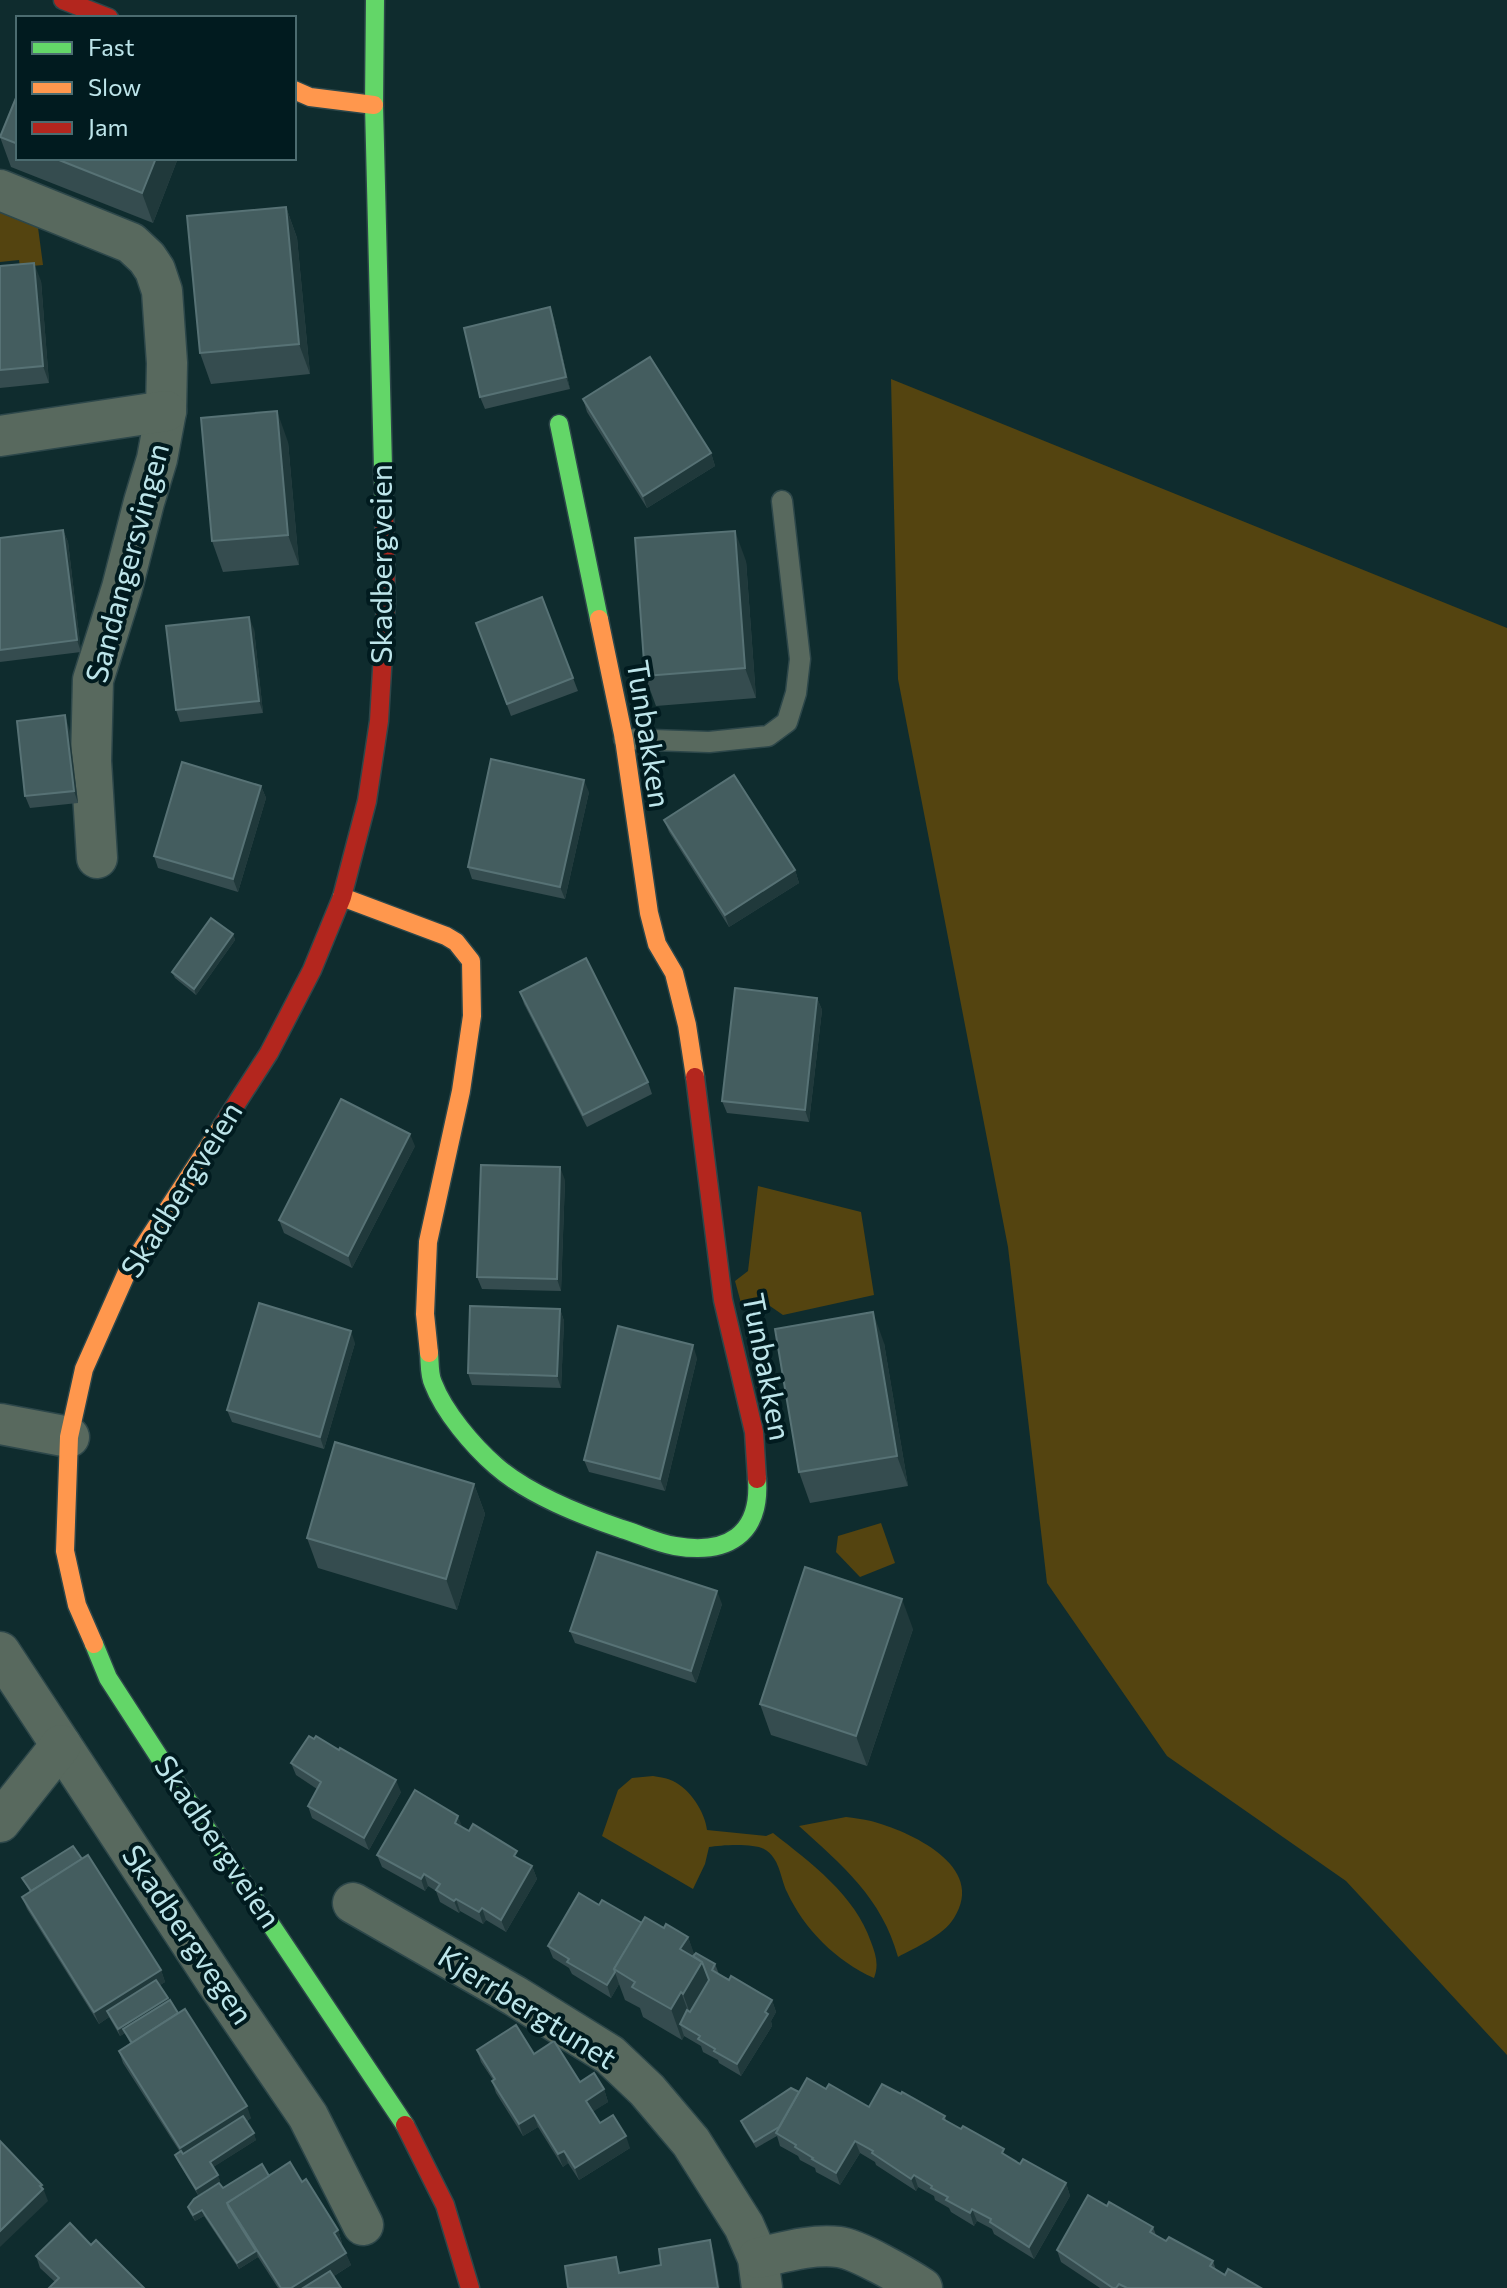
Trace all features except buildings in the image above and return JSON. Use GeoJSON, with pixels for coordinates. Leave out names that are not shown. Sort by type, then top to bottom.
{"type":"FeatureCollection","features":[{"type":"Feature","properties":{"kind":"street"},"geometry":{"type":"LineString","coordinates":[[63,0],[104,16]]}},
{"type":"Feature","properties":{"kind":"street","name":"Skadbergveien"},"geometry":{"type":"LineString","coordinates":[[375,0],[374,105],[386,602],[379,721],[367,801],[342,897],[312,970],[269,1053],[127,1272],[84,1369],[69,1437],[65,1551],[77,1605],[108,1678],[407,2128],[445,2205],[470,2288]]}},
{"type":"Feature","properties":{"kind":"street"},"geometry":{"type":"LineString","coordinates":[[296,91],[310,97],[374,105]]}},
{"type":"Feature","properties":{"kind":"street","name":"Sandangersvingen"},"geometry":{"type":"LineString","coordinates":[[0,190],[131,243],[155,270],[162,291],[167,363],[166,411],[157,459],[122,588],[93,680],[91,761],[97,858]]}},
{"type":"Feature","properties":{"kind":"street","name":"Sandangersvingen"},"geometry":{"type":"LineString","coordinates":[[0,436],[166,411]]}},
{"type":"Feature","properties":{"kind":"street","name":"Tunbakken"},"geometry":{"type":"LineString","coordinates":[[342,897],[446,936],[456,942],[471,961],[471,1027],[461,1091],[428,1242],[425,1314],[432,1382],[451,1414],[498,1468],[542,1496],[584,1516],[674,1546],[709,1548],[736,1539],[752,1521],[758,1495],[754,1432],[723,1300],[687,1025],[674,973],[657,944],[649,913],[624,739],[559,424]]}},
{"type":"Feature","properties":{"kind":"street"},"geometry":{"type":"LineString","coordinates":[[0,1424],[69,1437]]}},
{"type":"Feature","properties":{"kind":"street","name":"Skadbergvegen"},"geometry":{"type":"LineString","coordinates":[[0,1652],[308,2116],[363,2225]]}},
{"type":"Feature","properties":{"kind":"street"},"geometry":{"type":"LineString","coordinates":[[0,1822],[61,1745]]}},
{"type":"Feature","properties":{"kind":"street","name":"Kjerrbergtunet"},"geometry":{"type":"LineString","coordinates":[[353,1903],[515,1996],[610,2055],[647,2090],[691,2142],[744,2226],[760,2273],[801,2248],[841,2247],[922,2288]]}},
{"type":"Feature","properties":{"kind":"lane"},"geometry":{"type":"LineString","coordinates":[[624,739],[709,742],[768,736],[787,722],[796,693],[800,659],[782,501]]}},
{"type":"Feature","properties":{"kind":"shaded area"},"geometry":{"type":"Polygon","coordinates":[[[0,207],[37,220],[43,265],[20,267],[19,260],[0,262],[0,207]]]}},
{"type":"Feature","properties":{"kind":"shaded area"},"geometry":{"type":"Polygon","coordinates":[[[891,379],[1507,628],[1507,2055],[1346,1881],[1167,1756],[1047,1583],[1008,1247],[898,679],[891,379]]]}},
{"type":"Feature","properties":{"kind":"shaded area"},"geometry":{"type":"Polygon","coordinates":[[[758,1186],[861,1212],[874,1295],[783,1315],[760,1299],[741,1303],[735,1281],[748,1271],[758,1186]]]}},
{"type":"Feature","properties":{"kind":"shaded area"},"geometry":{"type":"Polygon","coordinates":[[[881,1523],[895,1563],[860,1577],[836,1552],[838,1536],[881,1523]]]}},
{"type":"Feature","properties":{"kind":"shaded area"},"geometry":{"type":"Polygon","coordinates":[[[653,1776],[671,1780],[691,1795],[707,1830],[766,1836],[773,1833],[816,1868],[843,1895],[864,1925],[875,1956],[874,1978],[847,1963],[812,1931],[794,1906],[776,1863],[764,1849],[745,1845],[709,1847],[693,1889],[602,1836],[618,1790],[632,1778],[653,1776]]]}},
{"type":"Feature","properties":{"kind":"shaded area"},"geometry":{"type":"Polygon","coordinates":[[[846,1817],[887,1826],[923,1842],[953,1867],[961,1882],[962,1899],[949,1924],[929,1940],[898,1957],[882,1917],[859,1884],[799,1826],[846,1817]]]}},
{"type":"Feature","properties":{"kind":"traffic: fast"},"geometry":{"type":"LineString","coordinates":[[375,0],[374,105],[384,508]]}},
{"type":"Feature","properties":{"kind":"traffic: fast"},"geometry":{"type":"LineString","coordinates":[[559,424],[599,619]]}},
{"type":"Feature","properties":{"kind":"traffic: fast"},"geometry":{"type":"LineString","coordinates":[[429,1353],[431,1376],[438,1394],[478,1449],[524,1486],[590,1517],[668,1545],[694,1548],[725,1544],[747,1527],[757,1498],[757,1479]]}},
{"type":"Feature","properties":{"kind":"traffic: fast"},"geometry":{"type":"LineString","coordinates":[[94,1644],[108,1678],[405,2125]]}},
{"type":"Feature","properties":{"kind":"traffic: slow"},"geometry":{"type":"LineString","coordinates":[[296,91],[310,97],[374,105]]}},
{"type":"Feature","properties":{"kind":"traffic: slow"},"geometry":{"type":"LineString","coordinates":[[599,619],[624,739],[649,913],[657,944],[674,973],[687,1025],[695,1077]]}},
{"type":"Feature","properties":{"kind":"traffic: slow"},"geometry":{"type":"LineString","coordinates":[[342,897],[446,936],[456,942],[471,961],[472,1016],[461,1091],[428,1242],[425,1314],[429,1353]]}},
{"type":"Feature","properties":{"kind":"traffic: slow"},"geometry":{"type":"LineString","coordinates":[[94,1644],[77,1605],[65,1551],[69,1437],[84,1369],[127,1272],[222,1126]]}},
{"type":"Feature","properties":{"kind":"traffic: jam"},"geometry":{"type":"LineString","coordinates":[[63,0],[104,16]]}},
{"type":"Feature","properties":{"kind":"traffic: jam"},"geometry":{"type":"LineString","coordinates":[[222,1126],[269,1053],[312,970],[342,897],[367,801],[379,721],[386,602],[384,508]]}},
{"type":"Feature","properties":{"kind":"traffic: jam"},"geometry":{"type":"LineString","coordinates":[[695,1077],[723,1300],[754,1432],[757,1479]]}},
{"type":"Feature","properties":{"kind":"traffic: jam"},"geometry":{"type":"LineString","coordinates":[[405,2125],[445,2205],[470,2288]]}}]}
